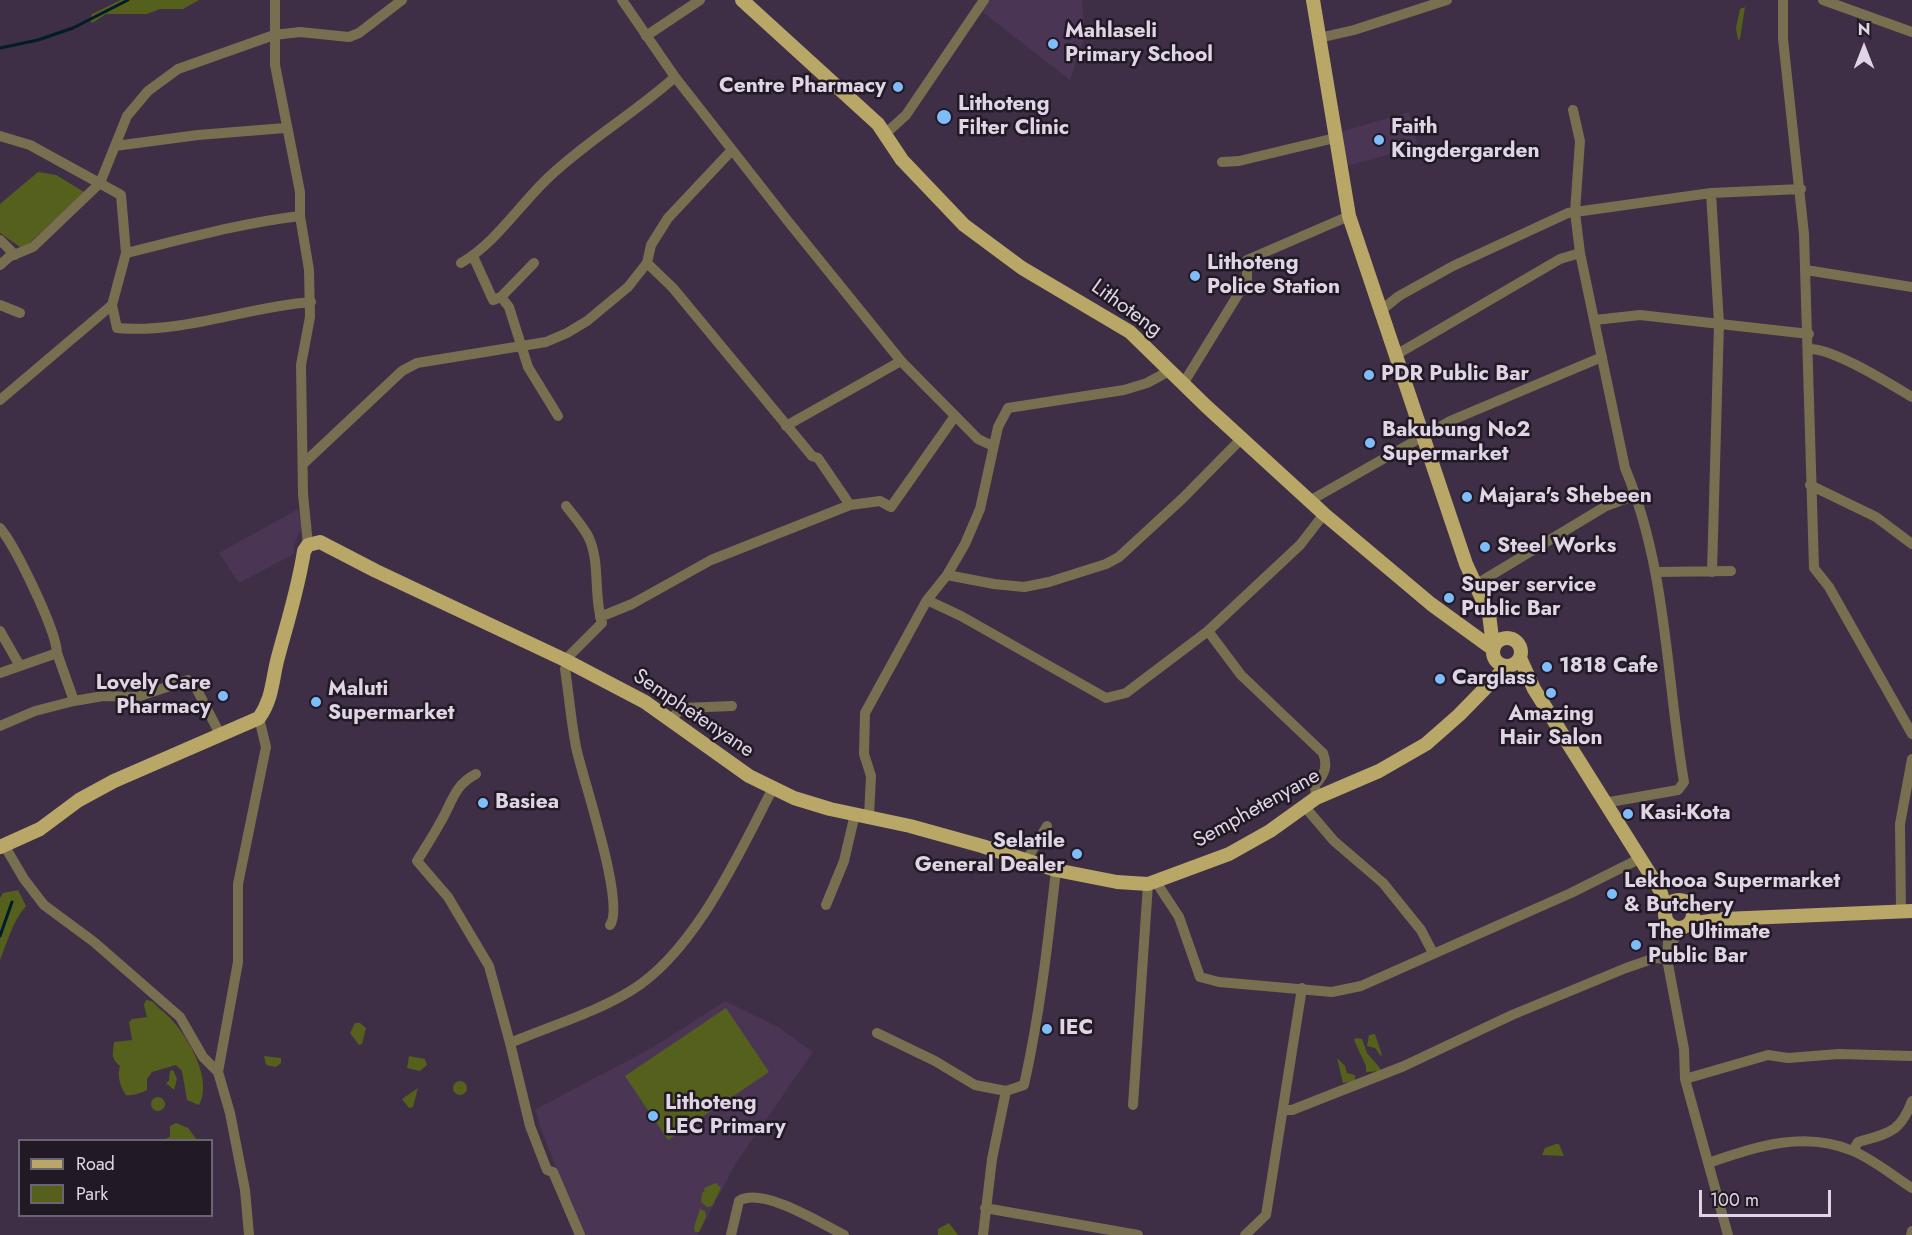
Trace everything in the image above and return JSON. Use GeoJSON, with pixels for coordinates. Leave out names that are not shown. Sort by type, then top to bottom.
{"type":"FeatureCollection","features":[{"type":"Feature","properties":{"kind":"main road","name":"Lithoteng"},"geometry":{"type":"LineString","coordinates":[[742,0],[863,110],[902,160],[964,225],[1022,268],[1130,332],[1324,514],[1431,604],[1493,651]]}},
{"type":"Feature","properties":{"kind":"main road"},"geometry":{"type":"LineString","coordinates":[[1313,0],[1349,216],[1379,312],[1466,564],[1490,614],[1509,637],[1520,646],[1512,663]]}},
{"type":"Feature","properties":{"kind":"main road","name":"Semphetenyane"},"geometry":{"type":"LineString","coordinates":[[308,545],[320,542],[376,572],[567,661],[671,719],[721,758],[772,788],[830,809],[869,816],[982,846],[1056,870],[1116,882],[1152,883],[1229,854],[1270,831],[1310,802],[1379,771],[1426,744],[1512,663]]}},
{"type":"Feature","properties":{"kind":"main road"},"geometry":{"type":"LineString","coordinates":[[2,846],[40,829],[79,800],[114,781],[259,718],[270,697],[276,665],[297,597],[304,551],[308,545]]}},
{"type":"Feature","properties":{"kind":"main road"},"geometry":{"type":"LineString","coordinates":[[1486,686],[1493,651],[1490,614]]}},
{"type":"Feature","properties":{"kind":"main road"},"geometry":{"type":"LineString","coordinates":[[1493,651],[1501,638],[1509,637]]}},
{"type":"Feature","properties":{"kind":"main road"},"geometry":{"type":"LineString","coordinates":[[1493,651],[1501,665],[1512,663]]}},
{"type":"Feature","properties":{"kind":"main road"},"geometry":{"type":"LineString","coordinates":[[1512,663],[1534,689],[1660,890],[1666,910],[1680,925]]}},
{"type":"Feature","properties":{"kind":"main road"},"geometry":{"type":"LineString","coordinates":[[1660,890],[1677,901],[1686,902],[1692,908],[1724,919]]}},
{"type":"Feature","properties":{"kind":"main road"},"geometry":{"type":"LineString","coordinates":[[1666,910],[1677,901]]}},
{"type":"Feature","properties":{"kind":"main road"},"geometry":{"type":"LineString","coordinates":[[1680,925],[1693,916],[1692,908]]}},
{"type":"Feature","properties":{"kind":"main road"},"geometry":{"type":"LineString","coordinates":[[1680,925],[1724,919],[1906,911]]}},
{"type":"Feature","properties":{"kind":"street"},"geometry":{"type":"LineString","coordinates":[[275,0],[277,18],[274,35],[275,65],[285,128],[300,192],[300,216],[309,270],[310,302],[301,365],[303,494],[308,545]]}},
{"type":"Feature","properties":{"kind":"street"},"geometry":{"type":"LineString","coordinates":[[0,265],[33,247],[100,183],[127,116],[148,91],[178,69],[274,35],[307,32],[349,37],[359,33],[402,0]]}},
{"type":"Feature","properties":{"kind":"street"},"geometry":{"type":"LineString","coordinates":[[622,0],[675,77],[901,361],[978,439],[993,446]]}},
{"type":"Feature","properties":{"kind":"street"},"geometry":{"type":"LineString","coordinates":[[646,36],[700,0]]}},
{"type":"Feature","properties":{"kind":"street"},"geometry":{"type":"LineString","coordinates":[[884,135],[906,115],[984,0]]}},
{"type":"Feature","properties":{"kind":"street"},"geometry":{"type":"LineString","coordinates":[[1319,38],[1354,30],[1447,0]]}},
{"type":"Feature","properties":{"kind":"street"},"geometry":{"type":"LineString","coordinates":[[1783,0],[1783,39],[1801,189],[1806,270],[1814,568],[1829,587],[1912,734]]}},
{"type":"Feature","properties":{"kind":"street"},"geometry":{"type":"LineString","coordinates":[[1823,0],[1912,32]]}},
{"type":"Feature","properties":{"kind":"street"},"geometry":{"type":"LineString","coordinates":[[461,262],[473,256],[512,220],[548,178],[584,147],[643,107],[675,77]]}},
{"type":"Feature","properties":{"kind":"street"},"geometry":{"type":"LineString","coordinates":[[1573,110],[1580,141],[1575,212],[1580,253],[1625,468],[1636,495],[1657,572],[1684,782],[1678,790],[1604,803]]}},
{"type":"Feature","properties":{"kind":"street"},"geometry":{"type":"LineString","coordinates":[[115,146],[198,135],[285,128]]}},
{"type":"Feature","properties":{"kind":"street"},"geometry":{"type":"LineString","coordinates":[[0,136],[30,145],[122,195],[126,253],[112,306],[117,328],[134,330],[198,323],[242,311],[310,302]]}},
{"type":"Feature","properties":{"kind":"street"},"geometry":{"type":"LineString","coordinates":[[1222,162],[1239,161],[1335,138]]}},
{"type":"Feature","properties":{"kind":"street"},"geometry":{"type":"LineString","coordinates":[[304,463],[402,371],[417,363],[477,351],[523,346],[567,333],[587,321],[628,287],[647,263],[651,245],[668,218],[732,150]]}},
{"type":"Feature","properties":{"kind":"street"},"geometry":{"type":"LineString","coordinates":[[1379,312],[1399,296],[1463,261],[1575,212],[1711,193],[1801,189]]}},
{"type":"Feature","properties":{"kind":"street"},"geometry":{"type":"LineString","coordinates":[[1711,193],[1719,324],[1712,572]]}},
{"type":"Feature","properties":{"kind":"street"},"geometry":{"type":"LineString","coordinates":[[126,253],[189,236],[261,221],[300,216]]}},
{"type":"Feature","properties":{"kind":"street"},"geometry":{"type":"LineString","coordinates":[[1183,384],[1247,280],[1247,260],[1349,216]]}},
{"type":"Feature","properties":{"kind":"street"},"geometry":{"type":"LineString","coordinates":[[0,240],[15,255]]}},
{"type":"Feature","properties":{"kind":"street"},"geometry":{"type":"LineString","coordinates":[[1394,356],[1560,260],[1580,253]]}},
{"type":"Feature","properties":{"kind":"street"},"geometry":{"type":"LineString","coordinates":[[473,256],[493,300],[501,297],[534,263]]}},
{"type":"Feature","properties":{"kind":"street"},"geometry":{"type":"LineString","coordinates":[[647,263],[673,288],[812,456],[818,458],[850,505]]}},
{"type":"Feature","properties":{"kind":"street"},"geometry":{"type":"LineString","coordinates":[[1806,270],[1912,287]]}},
{"type":"Feature","properties":{"kind":"street"},"geometry":{"type":"LineString","coordinates":[[501,297],[509,307],[528,367],[558,416]]}},
{"type":"Feature","properties":{"kind":"street"},"geometry":{"type":"LineString","coordinates":[[0,305],[20,313]]}},
{"type":"Feature","properties":{"kind":"street"},"geometry":{"type":"LineString","coordinates":[[0,400],[112,306]]}},
{"type":"Feature","properties":{"kind":"street"},"geometry":{"type":"LineString","coordinates":[[1595,320],[1640,315],[1809,334]]}},
{"type":"Feature","properties":{"kind":"street"},"geometry":{"type":"LineString","coordinates":[[1809,349],[1816,349],[1843,360],[1912,397]]}},
{"type":"Feature","properties":{"kind":"street"},"geometry":{"type":"LineString","coordinates":[[1311,500],[1450,422],[1602,357]]}},
{"type":"Feature","properties":{"kind":"street"},"geometry":{"type":"LineString","coordinates":[[786,426],[901,361]]}},
{"type":"Feature","properties":{"kind":"street"},"geometry":{"type":"LineString","coordinates":[[869,816],[871,776],[864,754],[865,712],[927,600],[965,544],[980,509],[993,446],[1008,408],[1014,405],[1062,401],[1124,390],[1171,370]]}},
{"type":"Feature","properties":{"kind":"street"},"geometry":{"type":"LineString","coordinates":[[600,617],[632,604],[711,560],[850,505],[880,501],[891,507],[955,416]]}},
{"type":"Feature","properties":{"kind":"street"},"geometry":{"type":"LineString","coordinates":[[946,575],[994,584],[1024,586],[1049,582],[1106,564],[1119,557],[1184,498],[1243,437]]}},
{"type":"Feature","properties":{"kind":"street"},"geometry":{"type":"LineString","coordinates":[[1810,485],[1876,517],[1912,544]]}},
{"type":"Feature","properties":{"kind":"street"},"geometry":{"type":"LineString","coordinates":[[1475,585],[1606,506],[1636,495]]}},
{"type":"Feature","properties":{"kind":"street"},"geometry":{"type":"LineString","coordinates":[[566,506],[588,537],[592,548],[602,623],[571,651],[565,669],[576,747],[594,808],[613,899],[614,915],[610,925]]}},
{"type":"Feature","properties":{"kind":"street"},"geometry":{"type":"LineString","coordinates":[[927,600],[961,616],[1106,698],[1126,693],[1208,631],[1300,545],[1324,514]]}},
{"type":"Feature","properties":{"kind":"street"},"geometry":{"type":"LineString","coordinates":[[0,528],[39,601],[56,640],[57,653],[74,701]]}},
{"type":"Feature","properties":{"kind":"street"},"geometry":{"type":"LineString","coordinates":[[1657,572],[1731,571]]}},
{"type":"Feature","properties":{"kind":"street"},"geometry":{"type":"LineString","coordinates":[[1208,631],[1241,675],[1323,753],[1327,764],[1323,777],[1315,785],[1310,802],[1334,841],[1389,890],[1421,930],[1433,953]]}},
{"type":"Feature","properties":{"kind":"street"},"geometry":{"type":"LineString","coordinates":[[0,632],[20,666]]}},
{"type":"Feature","properties":{"kind":"street"},"geometry":{"type":"LineString","coordinates":[[0,673],[57,653]]}},
{"type":"Feature","properties":{"kind":"street"},"geometry":{"type":"LineString","coordinates":[[0,726],[35,711],[74,701],[103,696],[137,697],[188,680],[194,684],[221,736]]}},
{"type":"Feature","properties":{"kind":"street"},"geometry":{"type":"LineString","coordinates":[[671,719],[682,708],[732,706]]}},
{"type":"Feature","properties":{"kind":"street"},"geometry":{"type":"LineString","coordinates":[[218,1072],[238,962],[238,884],[266,747],[259,718]]}},
{"type":"Feature","properties":{"kind":"street"},"geometry":{"type":"LineString","coordinates":[[1906,911],[1900,824],[1912,759]]}},
{"type":"Feature","properties":{"kind":"street"},"geometry":{"type":"LineString","coordinates":[[476,774],[465,780],[451,798],[442,821],[417,861],[448,897],[489,966],[530,1126],[547,1170],[553,1172],[580,1235]]}},
{"type":"Feature","properties":{"kind":"street"},"geometry":{"type":"LineString","coordinates":[[510,1043],[632,990],[682,944],[715,896],[772,788]]}},
{"type":"Feature","properties":{"kind":"street"},"geometry":{"type":"LineString","coordinates":[[826,905],[844,861],[855,814]]}},
{"type":"Feature","properties":{"kind":"street"},"geometry":{"type":"LineString","coordinates":[[1026,861],[1047,826]]}},
{"type":"Feature","properties":{"kind":"street"},"geometry":{"type":"LineString","coordinates":[[2,846],[44,905],[94,942],[180,1017],[203,1057],[218,1072],[231,1113],[249,1235]]}},
{"type":"Feature","properties":{"kind":"street"},"geometry":{"type":"LineString","coordinates":[[1152,883],[1179,917],[1200,977],[1219,982],[1332,992],[1347,990],[1433,953],[1571,893],[1639,859]]}},
{"type":"Feature","properties":{"kind":"street"},"geometry":{"type":"LineString","coordinates":[[877,1033],[936,1060],[975,1085],[1006,1091],[1024,1085],[1046,969],[1056,870]]}},
{"type":"Feature","properties":{"kind":"street"},"geometry":{"type":"LineString","coordinates":[[1133,1106],[1152,883]]}},
{"type":"Feature","properties":{"kind":"street"},"geometry":{"type":"LineString","coordinates":[[1680,925],[1667,954],[1684,1049],[1685,1079],[1728,1235]]}},
{"type":"Feature","properties":{"kind":"street"},"geometry":{"type":"LineString","coordinates":[[1284,1110],[1292,1110],[1404,1066],[1512,1015],[1626,968],[1667,954]]}},
{"type":"Feature","properties":{"kind":"street"},"geometry":{"type":"LineString","coordinates":[[1245,1235],[1266,1215],[1302,988]]}},
{"type":"Feature","properties":{"kind":"street"},"geometry":{"type":"LineString","coordinates":[[1685,1079],[1768,1055],[1788,1058],[1839,1054],[1912,1056]]}},
{"type":"Feature","properties":{"kind":"street"},"geometry":{"type":"LineString","coordinates":[[983,1235],[992,1159],[1006,1091]]}},
{"type":"Feature","properties":{"kind":"street"},"geometry":{"type":"LineString","coordinates":[[1853,1151],[1858,1142],[1894,1131],[1906,1119],[1912,1101]]}},
{"type":"Feature","properties":{"kind":"street"},"geometry":{"type":"LineString","coordinates":[[1708,1163],[1761,1145],[1787,1140],[1814,1141],[1853,1151],[1912,1188]]}},
{"type":"Feature","properties":{"kind":"street"},"geometry":{"type":"LineString","coordinates":[[730,1235],[739,1201],[753,1197],[786,1206],[844,1235]]}},
{"type":"Feature","properties":{"kind":"street"},"geometry":{"type":"LineString","coordinates":[[985,1208],[1138,1235]]}},
{"type":"Feature","properties":{"kind":"street"},"geometry":{"type":"LineString","coordinates":[[1911,1235],[1912,1231]]}},
{"type":"Feature","properties":{"kind":"shaded area","name":"Mahlaseli Primary School"},"geometry":{"type":"Polygon","coordinates":[[[988,0],[1082,0],[1085,35],[1070,80],[981,11],[988,0]]]}},
{"type":"Feature","properties":{"kind":"shaded area","name":"Faith Kingdergarden"},"geometry":{"type":"Polygon","coordinates":[[[1409,112],[1418,147],[1346,166],[1340,132],[1409,112]]]}},
{"type":"Feature","properties":{"kind":"shaded area"},"geometry":{"type":"Polygon","coordinates":[[[298,509],[302,528],[294,544],[294,554],[239,583],[219,553],[298,509]]]}},
{"type":"Feature","properties":{"kind":"shaded area","name":"Lithoteng LEC Primary"},"geometry":{"type":"Polygon","coordinates":[[[725,1001],[778,1027],[813,1052],[736,1163],[698,1235],[583,1235],[539,1124],[536,1109],[652,1048],[725,1001]]]}},
{"type":"Feature","properties":{"kind":"green space"},"geometry":{"type":"Polygon","coordinates":[[[121,0],[199,0],[183,9],[160,9],[147,14],[106,14],[92,23],[90,19],[92,14],[121,0]]]}},
{"type":"Feature","properties":{"kind":"green space"},"geometry":{"type":"Polygon","coordinates":[[[1745,7],[1738,40],[1736,28],[1740,9],[1745,7]]]}},
{"type":"Feature","properties":{"kind":"green space"},"geometry":{"type":"Polygon","coordinates":[[[38,172],[56,175],[84,192],[23,249],[0,233],[0,204],[38,172]]]}},
{"type":"Feature","properties":{"kind":"green space"},"geometry":{"type":"Polygon","coordinates":[[[18,890],[26,906],[14,925],[0,960],[0,898],[3,893],[18,890]]]}},
{"type":"Feature","properties":{"kind":"green space"},"geometry":{"type":"Polygon","coordinates":[[[146,1000],[153,1002],[170,1018],[194,1053],[203,1081],[203,1094],[199,1105],[187,1100],[182,1071],[176,1065],[152,1072],[147,1079],[147,1090],[145,1091],[126,1095],[122,1088],[119,1077],[120,1066],[113,1055],[114,1042],[132,1040],[129,1022],[132,1019],[147,1017],[144,1005],[146,1000]]]}},
{"type":"Feature","properties":{"kind":"green space"},"geometry":{"type":"Polygon","coordinates":[[[726,1008],[769,1072],[668,1140],[625,1076],[726,1008]]]}},
{"type":"Feature","properties":{"kind":"green space"},"geometry":{"type":"Polygon","coordinates":[[[355,1023],[360,1023],[366,1028],[362,1044],[359,1045],[350,1033],[355,1023]]]}},
{"type":"Feature","properties":{"kind":"green space"},"geometry":{"type":"Polygon","coordinates":[[[1375,1034],[1381,1056],[1375,1048],[1367,1046],[1369,1035],[1375,1034]]]}},
{"type":"Feature","properties":{"kind":"green space"},"geometry":{"type":"Polygon","coordinates":[[[1362,1039],[1367,1053],[1380,1071],[1366,1072],[1366,1066],[1354,1040],[1362,1039]]]}},
{"type":"Feature","properties":{"kind":"green space"},"geometry":{"type":"Polygon","coordinates":[[[264,1056],[281,1058],[281,1063],[276,1067],[266,1065],[264,1056]]]}},
{"type":"Feature","properties":{"kind":"green space"},"geometry":{"type":"Polygon","coordinates":[[[409,1056],[425,1059],[427,1065],[420,1071],[407,1068],[409,1056]]]}},
{"type":"Feature","properties":{"kind":"green space"},"geometry":{"type":"Polygon","coordinates":[[[1337,1058],[1345,1066],[1347,1073],[1355,1075],[1355,1081],[1343,1083],[1337,1058]]]}},
{"type":"Feature","properties":{"kind":"green space"},"geometry":{"type":"Polygon","coordinates":[[[173,1070],[177,1079],[174,1090],[166,1083],[169,1081],[170,1071],[173,1070]]]}},
{"type":"Feature","properties":{"kind":"green space"},"geometry":{"type":"Polygon","coordinates":[[[457,1081],[463,1081],[467,1088],[463,1095],[457,1095],[453,1091],[453,1085],[457,1081]]]}},
{"type":"Feature","properties":{"kind":"green space"},"geometry":{"type":"Polygon","coordinates":[[[418,1088],[413,1107],[409,1108],[402,1099],[418,1088]]]}},
{"type":"Feature","properties":{"kind":"green space"},"geometry":{"type":"Polygon","coordinates":[[[158,1097],[163,1099],[165,1104],[163,1109],[158,1111],[153,1109],[151,1104],[153,1099],[158,1097]]]}},
{"type":"Feature","properties":{"kind":"green space"},"geometry":{"type":"Polygon","coordinates":[[[176,1123],[188,1128],[196,1139],[165,1139],[170,1137],[170,1126],[176,1123]]]}},
{"type":"Feature","properties":{"kind":"green space"},"geometry":{"type":"Polygon","coordinates":[[[1559,1144],[1564,1156],[1542,1155],[1545,1148],[1559,1144]]]}},
{"type":"Feature","properties":{"kind":"green space"},"geometry":{"type":"Polygon","coordinates":[[[716,1183],[721,1188],[712,1206],[707,1207],[701,1202],[702,1193],[705,1191],[704,1188],[716,1183]]]}},
{"type":"Feature","properties":{"kind":"green space"},"geometry":{"type":"Polygon","coordinates":[[[700,1209],[705,1211],[706,1217],[699,1232],[695,1232],[694,1227],[700,1209]]]}},
{"type":"Feature","properties":{"kind":"green space"},"geometry":{"type":"Polygon","coordinates":[[[949,1223],[958,1235],[938,1235],[938,1229],[949,1223]]]}},
{"type":"Feature","properties":{"kind":"waterway"},"geometry":{"type":"LineString","coordinates":[[0,48],[38,40],[73,28],[128,0]]}},
{"type":"Feature","properties":{"kind":"waterway"},"geometry":{"type":"LineString","coordinates":[[0,936],[12,902]]}},
{"type":"Feature","properties":{"kind":"place","name":"Mahlaseli Primary School"},"geometry":{"type":"Point","coordinates":[1053,44]}},
{"type":"Feature","properties":{"kind":"place","name":"Centre Pharmacy"},"geometry":{"type":"Point","coordinates":[898,87]}},
{"type":"Feature","properties":{"kind":"place","name":"Lithoteng Filter Clinic"},"geometry":{"type":"Point","coordinates":[944,117]}},
{"type":"Feature","properties":{"kind":"place","name":"Faith Kingdergarden"},"geometry":{"type":"Point","coordinates":[1379,140]}},
{"type":"Feature","properties":{"kind":"place","name":"Lithoteng Police Station"},"geometry":{"type":"Point","coordinates":[1195,276]}},
{"type":"Feature","properties":{"kind":"place","name":"PDR Public Bar"},"geometry":{"type":"Point","coordinates":[1369,375]}},
{"type":"Feature","properties":{"kind":"place","name":"Bakubung No2 Supermarket"},"geometry":{"type":"Point","coordinates":[1370,443]}},
{"type":"Feature","properties":{"kind":"place","name":"Majara's Shebeen"},"geometry":{"type":"Point","coordinates":[1467,497]}},
{"type":"Feature","properties":{"kind":"place","name":"Steel Works"},"geometry":{"type":"Point","coordinates":[1485,547]}},
{"type":"Feature","properties":{"kind":"place","name":"Super service Public Bar"},"geometry":{"type":"Point","coordinates":[1449,598]}},
{"type":"Feature","properties":{"kind":"place","name":"1818 Cafe"},"geometry":{"type":"Point","coordinates":[1547,667]}},
{"type":"Feature","properties":{"kind":"place","name":"Carglass"},"geometry":{"type":"Point","coordinates":[1440,679]}},
{"type":"Feature","properties":{"kind":"place","name":"Amazing Hair Salon"},"geometry":{"type":"Point","coordinates":[1551,693]}},
{"type":"Feature","properties":{"kind":"place","name":"Lovely Care Pharmacy"},"geometry":{"type":"Point","coordinates":[223,696]}},
{"type":"Feature","properties":{"kind":"place","name":"Maluti Supermarket"},"geometry":{"type":"Point","coordinates":[316,702]}},
{"type":"Feature","properties":{"kind":"place","name":"Basiea"},"geometry":{"type":"Point","coordinates":[483,803]}},
{"type":"Feature","properties":{"kind":"place","name":"Kasi-Kota"},"geometry":{"type":"Point","coordinates":[1628,814]}},
{"type":"Feature","properties":{"kind":"place","name":"Selatile General Dealer"},"geometry":{"type":"Point","coordinates":[1077,854]}},
{"type":"Feature","properties":{"kind":"place","name":"Lekhooa Supermarket & Butchery"},"geometry":{"type":"Point","coordinates":[1612,894]}},
{"type":"Feature","properties":{"kind":"place","name":"The Ultimate Public Bar"},"geometry":{"type":"Point","coordinates":[1636,945]}},
{"type":"Feature","properties":{"kind":"place","name":"IEC"},"geometry":{"type":"Point","coordinates":[1047,1029]}},
{"type":"Feature","properties":{"kind":"place","name":"Lithoteng LEC Primary"},"geometry":{"type":"Point","coordinates":[653,1116]}}]}
